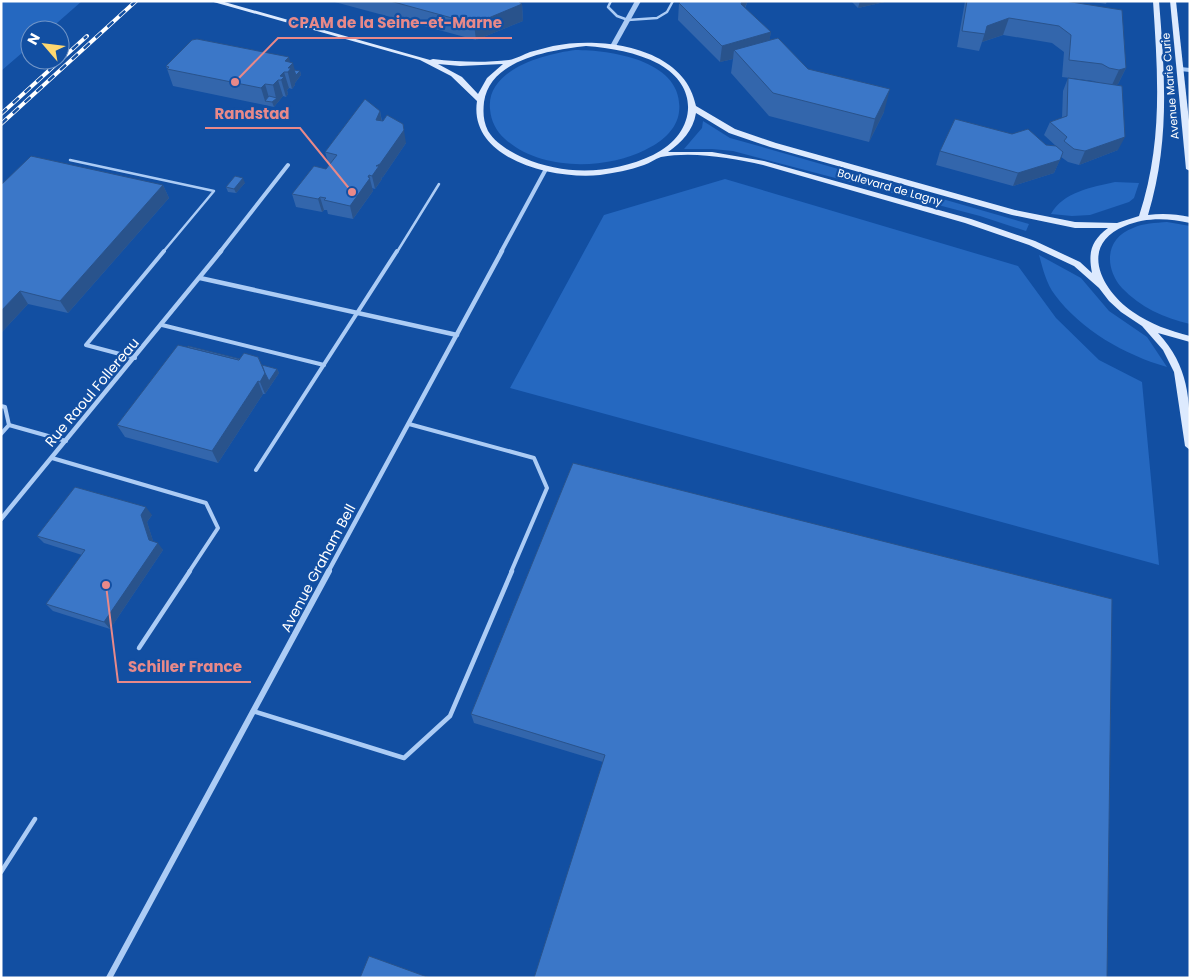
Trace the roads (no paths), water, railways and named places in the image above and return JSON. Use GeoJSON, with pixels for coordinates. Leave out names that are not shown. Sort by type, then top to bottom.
{"type":"FeatureCollection","features":[{"type":"Feature","properties":{"kind":"main road"},"geometry":{"type":"LineString","coordinates":[[213,1],[422,60],[451,72],[462,80],[478,99]]}},
{"type":"Feature","properties":{"kind":"main road","name":"Avenue Marie Curie"},"geometry":{"type":"LineString","coordinates":[[1143,217],[1154,181],[1163,103],[1156,1]]}},
{"type":"Feature","properties":{"kind":"main road","name":"Avenue Marie Curie"},"geometry":{"type":"LineString","coordinates":[[1173,1],[1190,169]]}},
{"type":"Feature","properties":{"kind":"main road"},"geometry":{"type":"LineString","coordinates":[[586,44],[613,46],[638,52],[660,62],[678,75],[689,90],[693,108],[689,125],[678,141],[660,155],[635,165],[606,172],[576,173],[546,169],[522,161],[502,150],[488,136],[479,121],[478,99],[483,88],[496,73],[512,62],[536,51],[560,46],[586,44]]}},
{"type":"Feature","properties":{"kind":"main road"},"geometry":{"type":"LineString","coordinates":[[422,60],[460,64],[512,62]]}},
{"type":"Feature","properties":{"kind":"main road","name":"Boulevard de Lagny"},"geometry":{"type":"LineString","coordinates":[[693,108],[732,131],[773,145],[1015,214],[1075,225],[1115,225]]}},
{"type":"Feature","properties":{"kind":"main road","name":"Boulevard de Lagny"},"geometry":{"type":"LineString","coordinates":[[660,155],[697,152],[740,158],[968,221],[1046,249],[1077,264],[1101,285],[1118,304],[1142,322]]}},
{"type":"Feature","properties":{"kind":"main road"},"geometry":{"type":"LineString","coordinates":[[1101,285],[1094,267],[1094,250],[1101,236],[1115,225],[1143,217],[1162,216],[1190,220]]}},
{"type":"Feature","properties":{"kind":"main road"},"geometry":{"type":"LineString","coordinates":[[1142,322],[1171,335],[1190,339]]}},
{"type":"Feature","properties":{"kind":"main road"},"geometry":{"type":"LineString","coordinates":[[1142,322],[1167,348],[1179,372],[1190,446]]}},
{"type":"Feature","properties":{"kind":"street"},"geometry":{"type":"LineString","coordinates":[[613,46],[638,1]]}},
{"type":"Feature","properties":{"kind":"street"},"geometry":{"type":"LineString","coordinates":[[1180,68],[1190,70]]}},
{"type":"Feature","properties":{"kind":"street","name":"Rue Raoul Follereau"},"geometry":{"type":"LineString","coordinates":[[1,520],[200,278],[288,165]]}},
{"type":"Feature","properties":{"kind":"street","name":"Avenue Graham Bell"},"geometry":{"type":"LineString","coordinates":[[108,978],[546,169]]}},
{"type":"Feature","properties":{"kind":"street"},"geometry":{"type":"LineString","coordinates":[[200,278],[456,335]]}},
{"type":"Feature","properties":{"kind":"lane"},"geometry":{"type":"LineString","coordinates":[[611,1],[608,7],[617,16],[628,20],[657,18],[668,12],[673,1]]}},
{"type":"Feature","properties":{"kind":"lane"},"geometry":{"type":"LineString","coordinates":[[70,160],[214,191],[86,344],[135,358]]}},
{"type":"Feature","properties":{"kind":"lane"},"geometry":{"type":"LineString","coordinates":[[256,470],[359,312],[439,184]]}},
{"type":"Feature","properties":{"kind":"lane"},"geometry":{"type":"LineString","coordinates":[[162,325],[324,365]]}},
{"type":"Feature","properties":{"kind":"lane"},"geometry":{"type":"LineString","coordinates":[[1,406],[5,407],[9,425]]}},
{"type":"Feature","properties":{"kind":"lane"},"geometry":{"type":"LineString","coordinates":[[253,711],[404,758],[450,716],[546,488],[534,458],[409,424]]}},
{"type":"Feature","properties":{"kind":"lane"},"geometry":{"type":"LineString","coordinates":[[9,425],[66,441]]}},
{"type":"Feature","properties":{"kind":"lane"},"geometry":{"type":"LineString","coordinates":[[1,434],[9,425]]}},
{"type":"Feature","properties":{"kind":"lane"},"geometry":{"type":"LineString","coordinates":[[52,458],[206,503],[218,528],[139,648]]}},
{"type":"Feature","properties":{"kind":"lane"},"geometry":{"type":"LineString","coordinates":[[1,872],[35,819]]}},
{"type":"Feature","properties":{"kind":"railway"},"geometry":{"type":"LineString","coordinates":[[1,124],[136,1]]}},
{"type":"Feature","properties":{"kind":"railway"},"geometry":{"type":"LineString","coordinates":[[1,114],[87,36]]}},
{"type":"Feature","properties":{"kind":"place","name":"CPAM de la Seine-et-Marne"},"geometry":{"type":"Point","coordinates":[235,82]}},
{"type":"Feature","properties":{"kind":"place","name":"Randstad"},"geometry":{"type":"Point","coordinates":[352,192]}},
{"type":"Feature","properties":{"kind":"place","name":"Schiller France"},"geometry":{"type":"Point","coordinates":[106,585]}}]}
